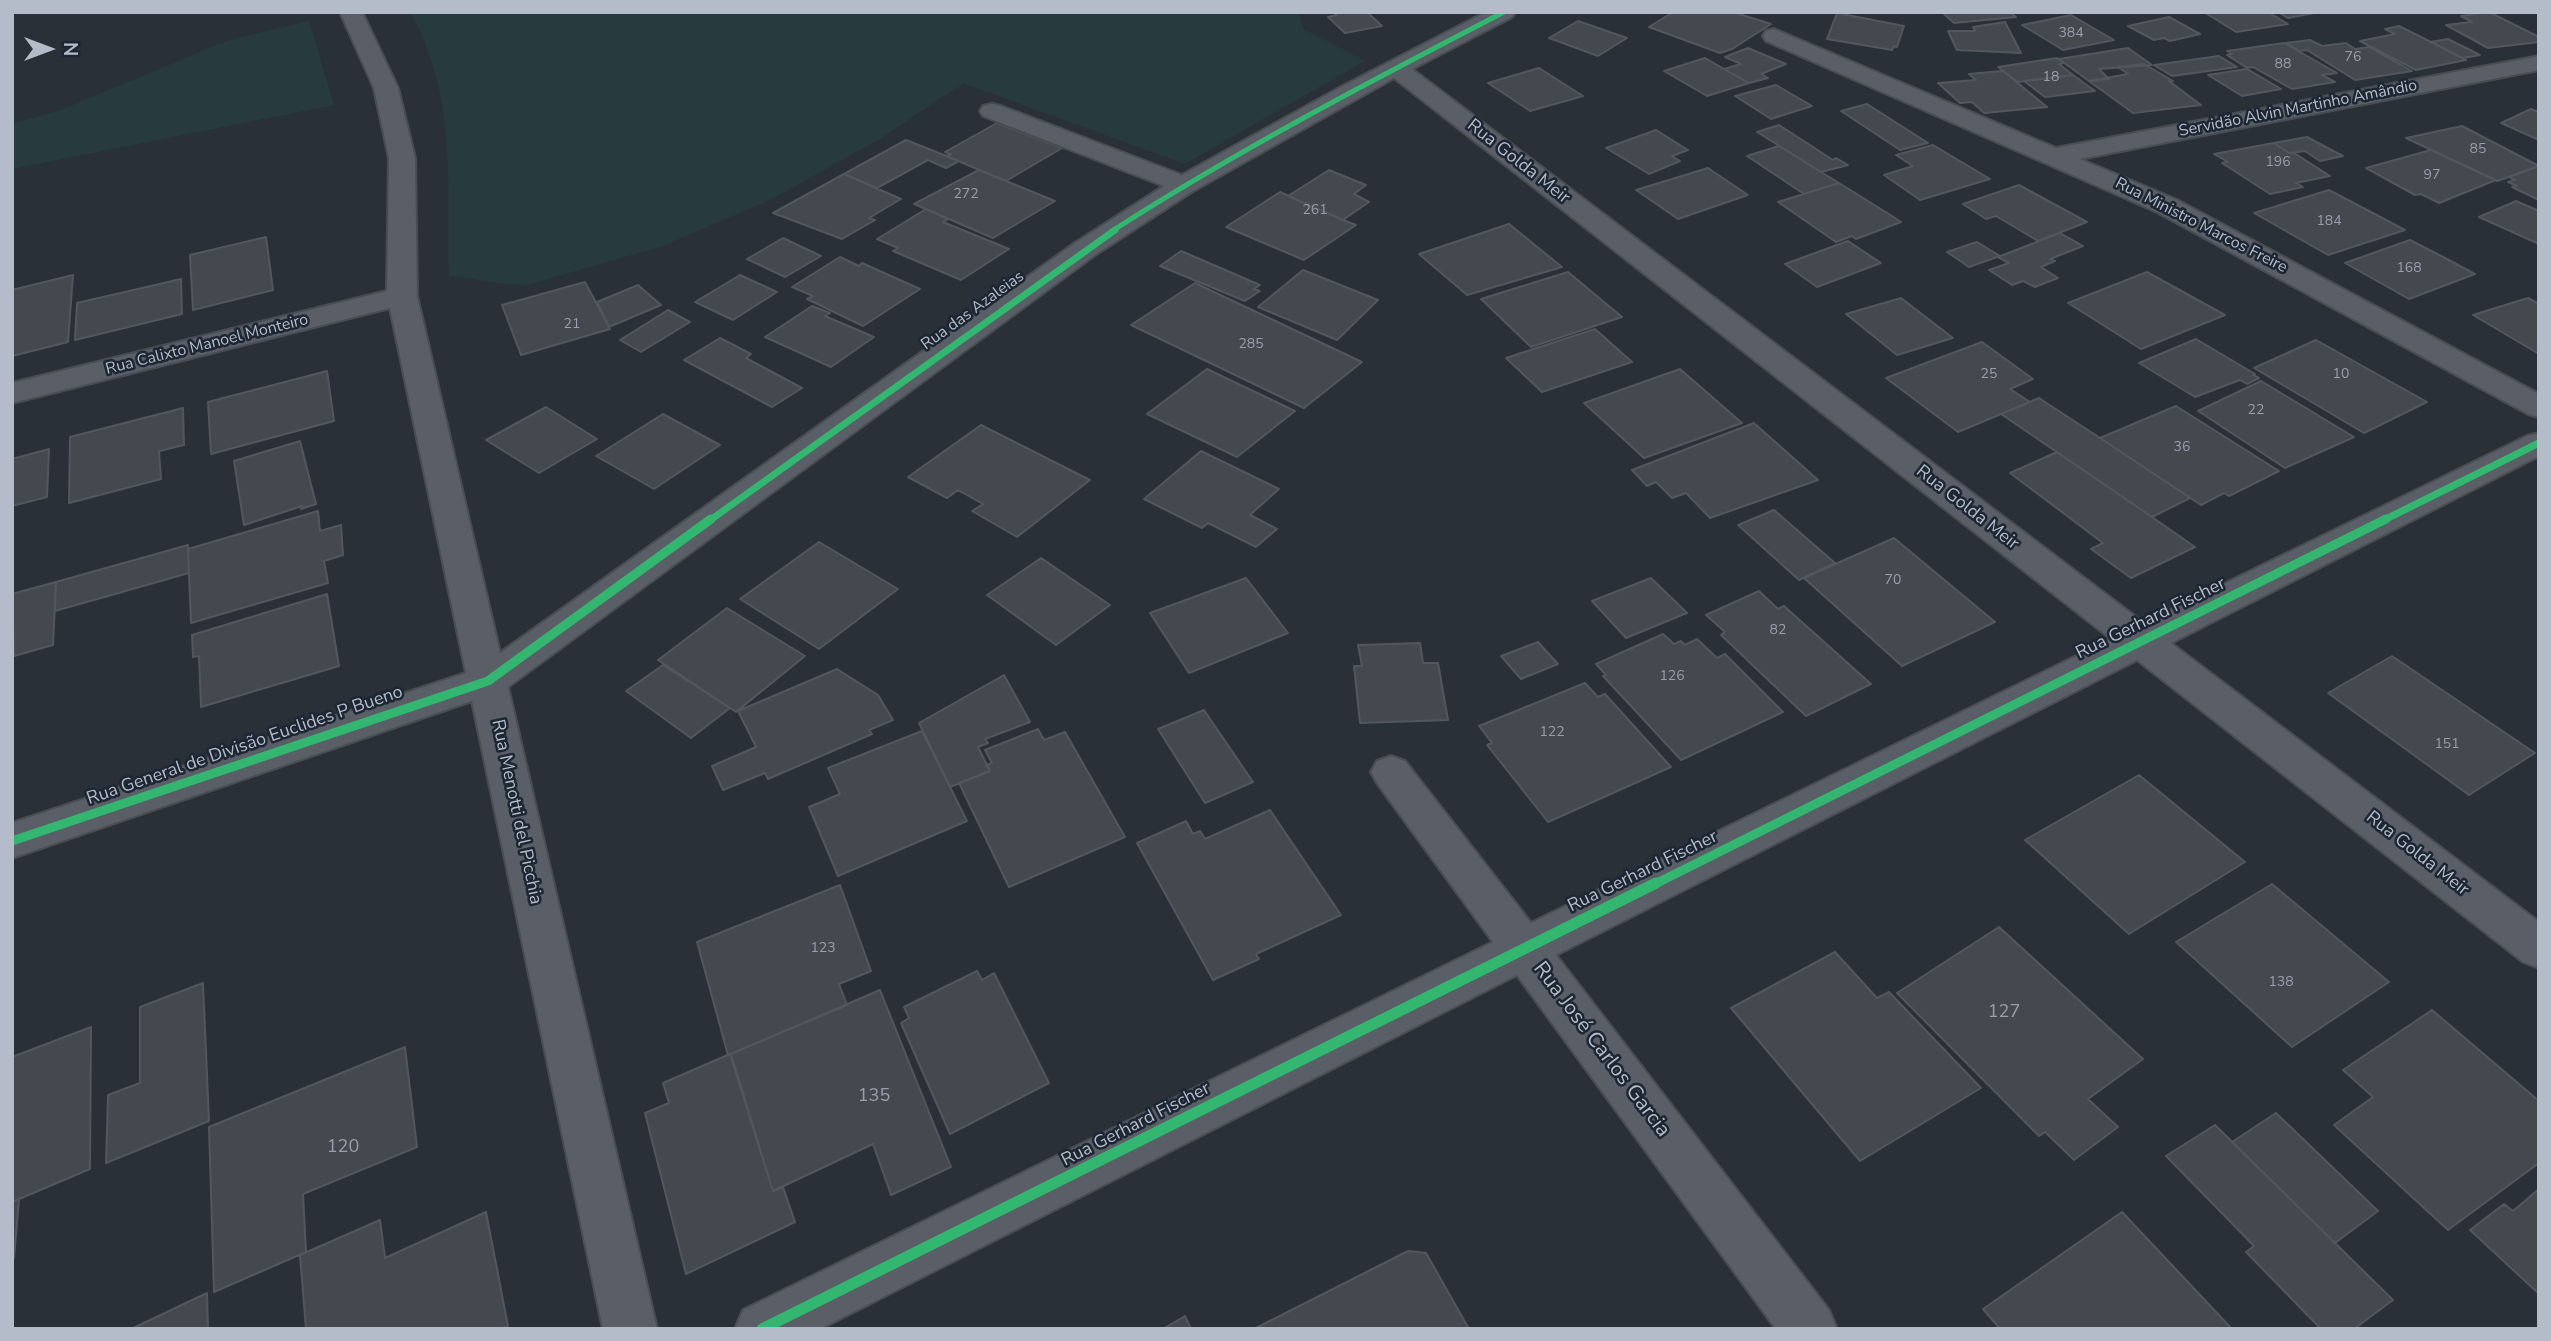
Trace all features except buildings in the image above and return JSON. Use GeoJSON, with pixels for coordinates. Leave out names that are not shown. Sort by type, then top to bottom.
{"type":"FeatureCollection","features":[{"type":"Feature","properties":{"kind":"street","name":"Rua Menotti del Picchia"},"geometry":{"type":"LineString","coordinates":[[351,12],[386,88],[402,158],[402,296],[630,1329]]}},
{"type":"Feature","properties":{"kind":"street","name":"Rua das Azaleias"},"geometry":{"type":"LineString","coordinates":[[488,681],[970,329],[1085,249],[1184,184],[1504,12]]}},
{"type":"Feature","properties":{"kind":"street","name":"Rua Ministro Marcos Freire"},"geometry":{"type":"LineString","coordinates":[[1774,36],[2167,206],[2539,407]]}},
{"type":"Feature","properties":{"kind":"street","name":"Servidão Alvin Martinho Amândio"},"geometry":{"type":"LineString","coordinates":[[2056,156],[2539,63]]}},
{"type":"Feature","properties":{"kind":"street","name":"Rua Golda Meir"},"geometry":{"type":"LineString","coordinates":[[1396,68],[2539,948]]}},
{"type":"Feature","properties":{"kind":"street"},"geometry":{"type":"LineString","coordinates":[[992,111],[1184,184]]}},
{"type":"Feature","properties":{"kind":"street","name":"Rua Calixto Manoel Monteiro"},"geometry":{"type":"LineString","coordinates":[[12,393],[402,296]]}},
{"type":"Feature","properties":{"kind":"street","name":"Rua Gerhard Fischer"},"geometry":{"type":"LineString","coordinates":[[762,1329],[2539,443]]}},
{"type":"Feature","properties":{"kind":"street","name":"Rua General de Divisão Euclides P Bueno"},"geometry":{"type":"LineString","coordinates":[[12,841],[488,681]]}},
{"type":"Feature","properties":{"kind":"street","name":"Rua José Carlos Garcia"},"geometry":{"type":"LineString","coordinates":[[1391,772],[1810,1329]]}},
{"type":"Feature","properties":{"kind":"green space"},"geometry":{"type":"Polygon","coordinates":[[[410,12],[1298,12],[1304,30],[1365,61],[1185,164],[963,83],[880,139],[774,198],[663,246],[524,286],[449,276],[448,174],[442,107],[436,74],[410,12]]]}},
{"type":"Feature","properties":{"kind":"green space"},"geometry":{"type":"Polygon","coordinates":[[[309,21],[334,105],[12,169],[12,124],[63,109],[229,40],[309,21]]]}},
{"type":"Feature","properties":{"kind":"cycle path"},"geometry":{"type":"LineString","coordinates":[[12,841],[488,681],[1085,249],[1184,185],[1350,92],[1504,12]]}},
{"type":"Feature","properties":{"kind":"cycle path"},"geometry":{"type":"LineString","coordinates":[[762,1329],[2539,443]]}}]}
